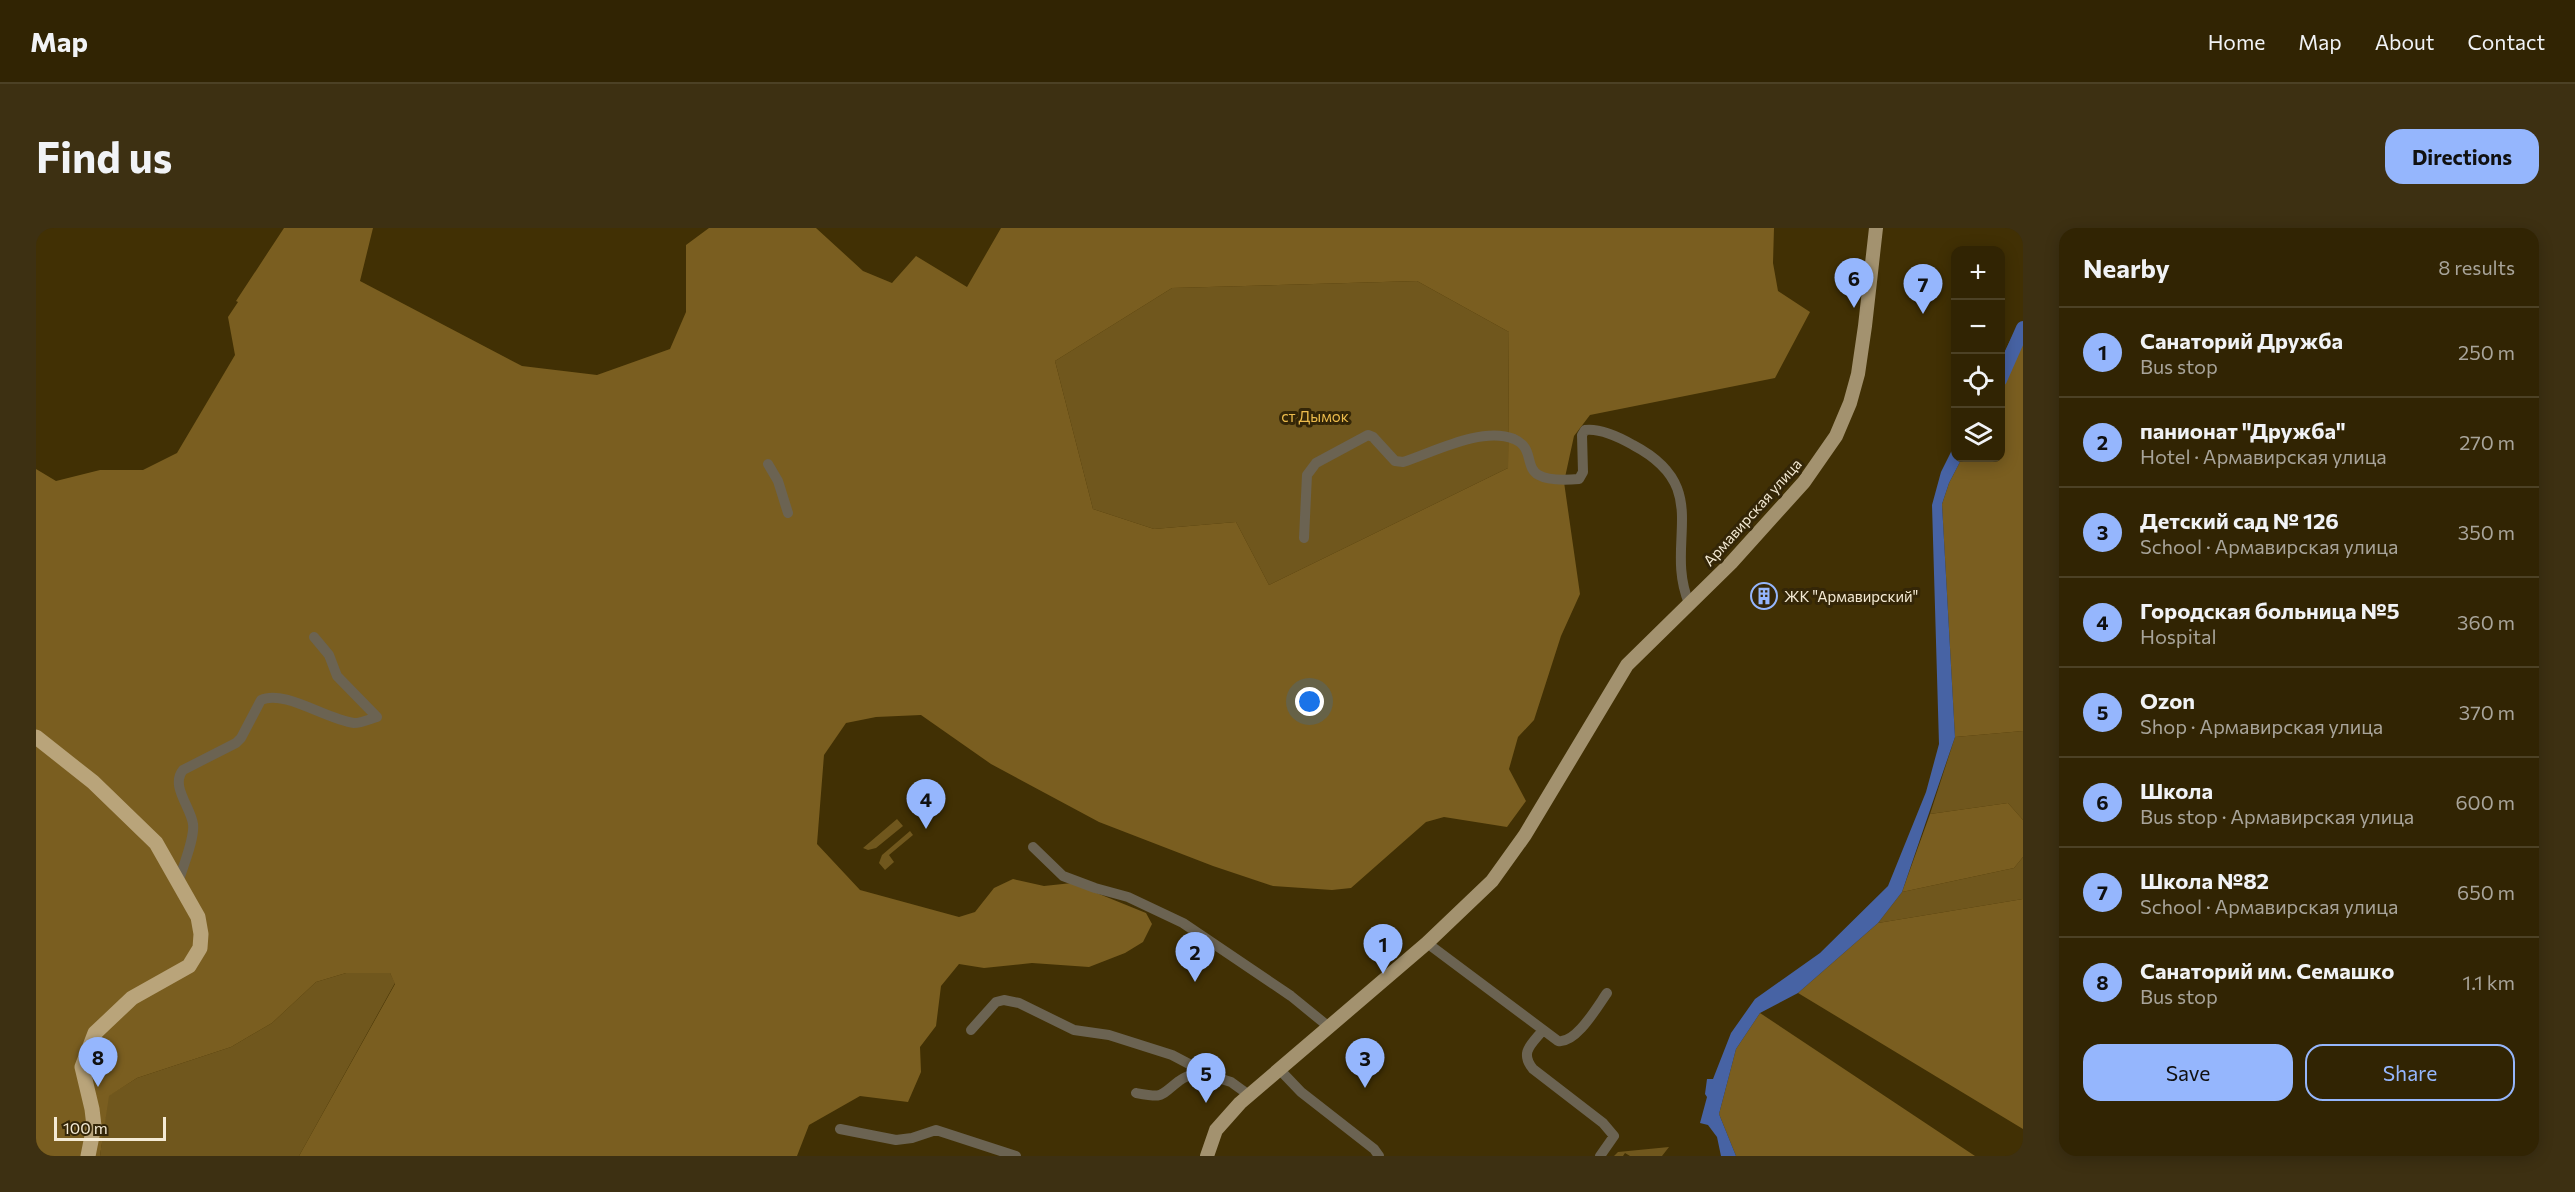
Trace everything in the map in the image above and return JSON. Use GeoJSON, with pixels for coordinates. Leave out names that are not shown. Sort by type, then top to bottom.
{"type":"FeatureCollection","features":[{"type":"Feature","properties":{"kind":"highway"},"geometry":{"type":"LineString","coordinates":[[36,737],[93,782],[156,843],[179,880],[198,918],[201,934],[200,948],[189,966],[132,998],[95,1032],[82,1067],[94,1126],[88,1156]]}},
{"type":"Feature","properties":{"kind":"main road","name":"Армавирская улица"},"geometry":{"type":"LineString","coordinates":[[1207,1156],[1216,1130],[1249,1095],[1427,943],[1492,881],[1505,865],[1616,681],[1642,648],[1731,563],[1804,482],[1836,436],[1850,403],[1858,374],[1871,284],[1876,228]]}},
{"type":"Feature","properties":{"kind":"street","name":"Армавирская улица"},"geometry":{"type":"LineString","coordinates":[[1304,538],[1307,475],[1316,463],[1368,435],[1373,437],[1395,461],[1403,462],[1475,437],[1504,436],[1520,442],[1534,472],[1543,478],[1559,481],[1579,479],[1583,472],[1582,435],[1585,430],[1597,430],[1647,453],[1677,483],[1682,511],[1682,587],[1689,603]]}},
{"type":"Feature","properties":{"kind":"street"},"geometry":{"type":"LineString","coordinates":[[768,464],[778,481],[788,513]]}},
{"type":"Feature","properties":{"kind":"street"},"geometry":{"type":"LineString","coordinates":[[179,880],[194,825],[180,788],[180,774],[183,770],[236,743],[241,738],[261,700],[275,696],[325,716],[356,723],[376,717],[337,676],[329,655],[314,637]]}},
{"type":"Feature","properties":{"kind":"street"},"geometry":{"type":"LineString","coordinates":[[1033,847],[1055,869],[1069,879],[1128,897],[1183,923],[1291,996],[1329,1027]]}},
{"type":"Feature","properties":{"kind":"street"},"geometry":{"type":"LineString","coordinates":[[1427,943],[1558,1041],[1564,1042],[1570,1039],[1607,993]]}},
{"type":"Feature","properties":{"kind":"street"},"geometry":{"type":"LineString","coordinates":[[971,1030],[996,1002],[1004,1000],[1019,1003],[1074,1030],[1109,1035],[1172,1055],[1231,1082],[1249,1095]]}},
{"type":"Feature","properties":{"kind":"street"},"geometry":{"type":"LineString","coordinates":[[1543,1030],[1526,1052],[1527,1062],[1603,1123],[1614,1136],[1600,1156]]}},
{"type":"Feature","properties":{"kind":"street"},"geometry":{"type":"LineString","coordinates":[[1136,1093],[1157,1097],[1165,1094],[1179,1081],[1199,1069]]}},
{"type":"Feature","properties":{"kind":"street"},"geometry":{"type":"LineString","coordinates":[[1279,1069],[1301,1092],[1374,1149],[1379,1156]]}},
{"type":"Feature","properties":{"kind":"street"},"geometry":{"type":"LineString","coordinates":[[840,1129],[896,1140],[912,1138],[936,1130],[1016,1156]]}},
{"type":"Feature","properties":{"kind":"green space","name":"ст Дымок"},"geometry":{"type":"Polygon","coordinates":[[[1417,281],[1509,332],[1508,468],[1269,585],[1236,522],[1154,529],[1093,509],[1055,361],[1172,288],[1417,281]]]}},
{"type":"Feature","properties":{"kind":"green space"},"geometry":{"type":"Polygon","coordinates":[[[2023,731],[2023,820],[2008,803],[1930,814],[1955,737],[2023,731]]]}},
{"type":"Feature","properties":{"kind":"green space"},"geometry":{"type":"Polygon","coordinates":[[[897,819],[903,826],[876,848],[868,850],[863,848],[897,819]]]}},
{"type":"Feature","properties":{"kind":"green space"},"geometry":{"type":"Polygon","coordinates":[[[910,831],[913,835],[889,855],[894,862],[885,870],[879,863],[882,855],[910,831]]]}},
{"type":"Feature","properties":{"kind":"green space"},"geometry":{"type":"Polygon","coordinates":[[[2023,857],[2023,899],[1878,923],[1902,892],[2014,868],[2023,857]]]}},
{"type":"Feature","properties":{"kind":"green space"},"geometry":{"type":"Polygon","coordinates":[[[346,973],[390,973],[395,983],[299,1156],[100,1156],[108,1096],[137,1078],[231,1047],[272,1023],[316,982],[346,973]]]}},
{"type":"Feature","properties":{"kind":"green space"},"geometry":{"type":"Polygon","coordinates":[[[1669,1147],[1662,1156],[1630,1156],[1625,1153],[1623,1156],[1614,1156],[1618,1152],[1669,1147]]]}},
{"type":"Feature","properties":{"kind":"shaded area"},"geometry":{"type":"Polygon","coordinates":[[[284,228],[373,228],[360,281],[522,366],[597,375],[670,349],[686,312],[686,245],[709,228],[816,228],[863,271],[892,283],[916,256],[967,287],[1001,228],[1774,228],[1773,263],[1778,291],[1810,312],[1775,378],[1590,415],[1574,436],[1564,482],[1580,594],[1561,636],[1534,720],[1518,737],[1509,769],[1526,801],[1507,827],[1444,817],[1426,822],[1351,888],[1332,890],[1273,886],[1213,866],[1099,822],[991,764],[921,715],[876,717],[846,723],[824,755],[817,844],[860,890],[959,917],[975,912],[994,888],[1013,879],[1044,886],[1072,883],[1146,913],[1152,924],[1143,942],[1125,953],[1089,967],[1032,963],[984,968],[959,964],[941,986],[936,1026],[920,1047],[921,1072],[908,1102],[860,1096],[809,1125],[797,1156],[299,1156],[395,984],[390,973],[346,973],[316,982],[272,1023],[231,1047],[137,1078],[109,1096],[100,1156],[36,1156],[36,469],[56,481],[100,470],[143,470],[177,453],[235,355],[228,317],[238,302],[236,301],[284,228]],[[1417,281],[1172,288],[1055,361],[1093,509],[1154,529],[1236,522],[1269,585],[1508,468],[1509,332],[1417,281]]]}},
{"type":"Feature","properties":{"kind":"shaded area"},"geometry":{"type":"Polygon","coordinates":[[[2023,342],[2023,731],[1955,737],[1942,504],[1949,483],[1960,462],[2005,462],[2005,377],[2023,342]]]}},
{"type":"Feature","properties":{"kind":"shaded area"},"geometry":{"type":"Polygon","coordinates":[[[2008,803],[2023,820],[2023,857],[2014,868],[1902,892],[1930,814],[2008,803]]]}},
{"type":"Feature","properties":{"kind":"shaded area"},"geometry":{"type":"Polygon","coordinates":[[[2023,899],[2023,1129],[1798,993],[1878,923],[2023,899]]]}},
{"type":"Feature","properties":{"kind":"shaded area"},"geometry":{"type":"Polygon","coordinates":[[[1760,1013],[1975,1156],[1736,1156],[1719,1114],[1736,1049],[1760,1013]]]}},
{"type":"Feature","properties":{"kind":"water"},"geometry":{"type":"Polygon","coordinates":[[[2014,333],[2023,339],[2005,377],[2005,354],[2014,333]]]}},
{"type":"Feature","properties":{"kind":"water"},"geometry":{"type":"Polygon","coordinates":[[[1951,452],[1951,462],[1960,462],[1949,483],[1942,504],[1955,737],[1902,892],[1878,923],[1798,993],[1760,1013],[1736,1049],[1719,1114],[1736,1156],[1721,1156],[1717,1137],[1708,1125],[1700,1123],[1707,1097],[1705,1094],[1707,1079],[1713,1079],[1731,1033],[1755,999],[1820,953],[1888,886],[1926,792],[1939,744],[1932,505],[1941,472],[1951,452]]]}},
{"type":"Feature","properties":{"kind":"waterway"},"geometry":{"type":"LineString","coordinates":[[2005,369],[2023,328]]}},
{"type":"Feature","properties":{"kind":"place","name":"Школа"},"geometry":{"type":"Point","coordinates":[1854,308]}},
{"type":"Feature","properties":{"kind":"place","name":"Школа №82"},"geometry":{"type":"Point","coordinates":[1923,314]}},
{"type":"Feature","properties":{"kind":"place","name":"ЖК \"Армавирский\""},"geometry":{"type":"Point","coordinates":[1764,596]}},
{"type":"Feature","properties":{"kind":"place","name":"Городская больница №5"},"geometry":{"type":"Point","coordinates":[926,829]}},
{"type":"Feature","properties":{"kind":"place","name":"Санаторий Дружба"},"geometry":{"type":"Point","coordinates":[1383,974]}},
{"type":"Feature","properties":{"kind":"place","name":"панионат \"Дружба\""},"geometry":{"type":"Point","coordinates":[1195,982]}},
{"type":"Feature","properties":{"kind":"place","name":"Санаторий им. Семашко"},"geometry":{"type":"Point","coordinates":[98,1087]}},
{"type":"Feature","properties":{"kind":"place","name":"Детский сад № 126"},"geometry":{"type":"Point","coordinates":[1365,1088]}},
{"type":"Feature","properties":{"kind":"place","name":"Ozon"},"geometry":{"type":"Point","coordinates":[1206,1103]}}]}
